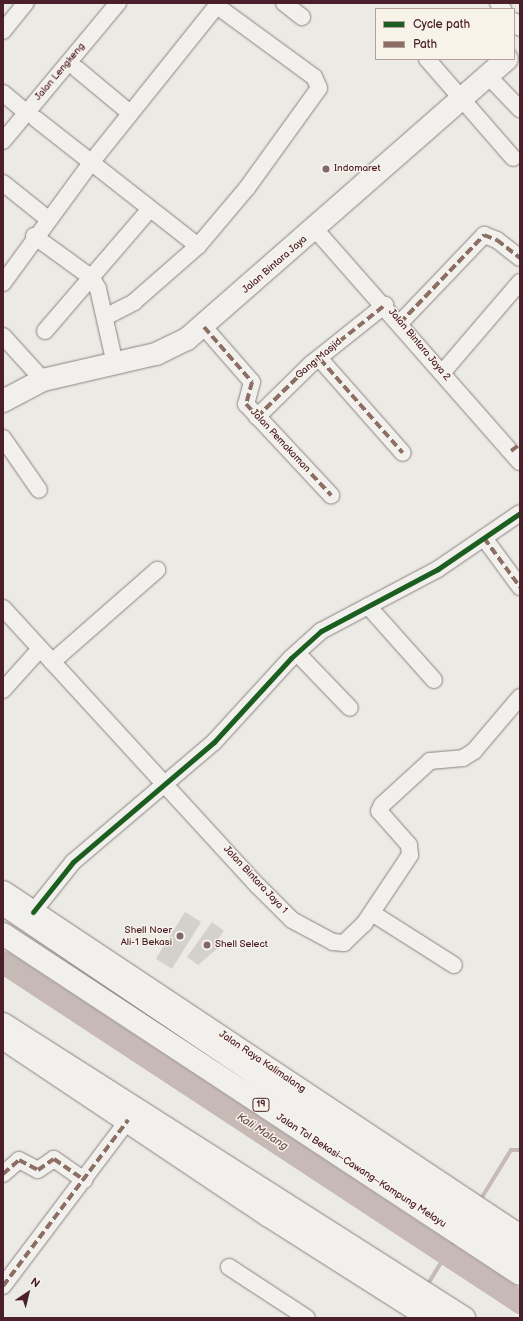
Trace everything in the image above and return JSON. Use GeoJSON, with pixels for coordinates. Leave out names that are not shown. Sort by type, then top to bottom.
{"type":"FeatureCollection","features":[{"type":"Feature","properties":{"kind":"main road","name":"Jalan Bintara Jaya"},"geometry":{"type":"LineString","coordinates":[[3,401],[43,380],[115,364],[162,351],[204,327],[489,77],[506,60]]}},
{"type":"Feature","properties":{"kind":"main road","name":"Jalan Raya Kalimalang"},"geometry":{"type":"LineString","coordinates":[[3,892],[520,1236]]}},
{"type":"Feature","properties":{"kind":"main road"},"geometry":{"type":"LineString","coordinates":[[3,904],[520,1252]]}},
{"type":"Feature","properties":{"kind":"main road","name":"Jalan Tol Bekasi–Cawang–Kampung Melayu"},"geometry":{"type":"LineString","coordinates":[[3,934],[520,1274]]}},
{"type":"Feature","properties":{"kind":"main road"},"geometry":{"type":"LineString","coordinates":[[3,1024],[464,1318]]}},
{"type":"Feature","properties":{"kind":"main road"},"geometry":{"type":"LineString","coordinates":[[3,1038],[128,1120],[269,1216],[430,1318]]}},
{"type":"Feature","properties":{"kind":"street"},"geometry":{"type":"LineString","coordinates":[[3,31],[26,3]]}},
{"type":"Feature","properties":{"kind":"street","name":"Jalan Lengkeng"},"geometry":{"type":"LineString","coordinates":[[3,141],[31,116],[118,3]]}},
{"type":"Feature","properties":{"kind":"street"},"geometry":{"type":"LineString","coordinates":[[284,3],[302,17]]}},
{"type":"Feature","properties":{"kind":"street"},"geometry":{"type":"LineString","coordinates":[[3,283],[34,236],[130,113],[218,4],[314,77],[319,88],[247,188],[198,246],[134,302],[105,317]]}},
{"type":"Feature","properties":{"kind":"street"},"geometry":{"type":"LineString","coordinates":[[428,60],[513,158]]}},
{"type":"Feature","properties":{"kind":"street"},"geometry":{"type":"LineString","coordinates":[[77,69],[130,113]]}},
{"type":"Feature","properties":{"kind":"street"},"geometry":{"type":"LineString","coordinates":[[489,77],[520,109]]}},
{"type":"Feature","properties":{"kind":"street"},"geometry":{"type":"LineString","coordinates":[[3,93],[90,164],[198,246]]}},
{"type":"Feature","properties":{"kind":"street"},"geometry":{"type":"LineString","coordinates":[[3,183],[48,219]]}},
{"type":"Feature","properties":{"kind":"street"},"geometry":{"type":"LineString","coordinates":[[45,331],[150,209]]}},
{"type":"Feature","properties":{"kind":"street","name":"Jalan Bintara Jaya 2"},"geometry":{"type":"LineString","coordinates":[[315,229],[385,305],[442,373],[517,453]]}},
{"type":"Feature","properties":{"kind":"street"},"geometry":{"type":"LineString","coordinates":[[400,323],[484,235],[497,240],[520,258]]}},
{"type":"Feature","properties":{"kind":"street"},"geometry":{"type":"LineString","coordinates":[[34,236],[92,278],[105,317],[115,364]]}},
{"type":"Feature","properties":{"kind":"street"},"geometry":{"type":"LineString","coordinates":[[442,373],[520,282]]}},
{"type":"Feature","properties":{"kind":"street","name":"Gang Masjid"},"geometry":{"type":"LineString","coordinates":[[257,417],[320,359],[385,305]]}},
{"type":"Feature","properties":{"kind":"street","name":"Jalan Pemakaman"},"geometry":{"type":"LineString","coordinates":[[204,327],[252,382],[246,404],[332,496]]}},
{"type":"Feature","properties":{"kind":"street"},"geometry":{"type":"LineString","coordinates":[[3,336],[43,380]]}},
{"type":"Feature","properties":{"kind":"street"},"geometry":{"type":"LineString","coordinates":[[320,359],[403,453]]}},
{"type":"Feature","properties":{"kind":"street"},"geometry":{"type":"LineString","coordinates":[[3,438],[39,490]]}},
{"type":"Feature","properties":{"kind":"street"},"geometry":{"type":"LineString","coordinates":[[33,912],[73,862],[214,742],[297,653],[321,631],[438,570],[520,513]]}},
{"type":"Feature","properties":{"kind":"street"},"geometry":{"type":"LineString","coordinates":[[484,538],[520,588]]}},
{"type":"Feature","properties":{"kind":"street"},"geometry":{"type":"LineString","coordinates":[[52,662],[157,570]]}},
{"type":"Feature","properties":{"kind":"street"},"geometry":{"type":"LineString","coordinates":[[368,606],[434,680]]}},
{"type":"Feature","properties":{"kind":"street","name":"Jalan Bintara Jaya 1"},"geometry":{"type":"LineString","coordinates":[[3,608],[39,650],[165,783],[258,886],[298,924],[316,935],[344,943],[372,913],[410,855],[409,845],[379,811],[382,805],[430,761],[462,758],[474,751],[520,697]]}},
{"type":"Feature","properties":{"kind":"street"},"geometry":{"type":"LineString","coordinates":[[3,690],[39,650]]}},
{"type":"Feature","properties":{"kind":"street"},"geometry":{"type":"LineString","coordinates":[[297,653],[350,708]]}},
{"type":"Feature","properties":{"kind":"street"},"geometry":{"type":"LineString","coordinates":[[372,913],[454,965]]}},
{"type":"Feature","properties":{"kind":"street"},"geometry":{"type":"LineString","coordinates":[[3,1286],[128,1120]]}},
{"type":"Feature","properties":{"kind":"street"},"geometry":{"type":"LineString","coordinates":[[3,1174],[19,1160],[38,1170],[54,1159],[84,1180]]}},
{"type":"Feature","properties":{"kind":"street"},"geometry":{"type":"LineString","coordinates":[[229,1267],[307,1318]]}},
{"type":"Feature","properties":{"kind":"building","name":"Shell Noer Ali-1 Bekasi"},"geometry":{"type":"Polygon","coordinates":[[[185,912],[201,922],[172,969],[156,959],[185,912]]]}},
{"type":"Feature","properties":{"kind":"building","name":"Shell Select"},"geometry":{"type":"Polygon","coordinates":[[[212,922],[224,931],[216,942],[219,947],[198,965],[187,957],[212,922]]]}},
{"type":"Feature","properties":{"kind":"waterway","name":"Kali Malang"},"geometry":{"type":"LineString","coordinates":[[3,962],[520,1302]]}},
{"type":"Feature","properties":{"kind":"waterway"},"geometry":{"type":"LineString","coordinates":[[479,1202],[511,1150],[520,1150]]}},
{"type":"Feature","properties":{"kind":"waterway"},"geometry":{"type":"LineString","coordinates":[[426,1287],[455,1240]]}},
{"type":"Feature","properties":{"kind":"marked path"},"geometry":{"type":"LineString","coordinates":[[400,323],[484,235],[497,240],[520,258]]}},
{"type":"Feature","properties":{"kind":"marked path"},"geometry":{"type":"LineString","coordinates":[[257,417],[311,364],[385,305]]}},
{"type":"Feature","properties":{"kind":"marked path"},"geometry":{"type":"LineString","coordinates":[[204,327],[252,382],[246,404],[331,495]]}},
{"type":"Feature","properties":{"kind":"marked path"},"geometry":{"type":"LineString","coordinates":[[320,359],[403,453]]}},
{"type":"Feature","properties":{"kind":"marked path"},"geometry":{"type":"LineString","coordinates":[[511,451],[520,444]]}},
{"type":"Feature","properties":{"kind":"marked path"},"geometry":{"type":"LineString","coordinates":[[484,538],[520,587]]}},
{"type":"Feature","properties":{"kind":"marked path"},"geometry":{"type":"LineString","coordinates":[[3,1286],[128,1120]]}},
{"type":"Feature","properties":{"kind":"marked path"},"geometry":{"type":"LineString","coordinates":[[3,1174],[19,1160],[38,1170],[54,1159],[84,1180]]}},
{"type":"Feature","properties":{"kind":"cycle path"},"geometry":{"type":"LineString","coordinates":[[33,912],[73,862],[214,742],[291,658],[321,631],[438,569],[520,513]]}},
{"type":"Feature","properties":{"kind":"place","name":"Indomaret"},"geometry":{"type":"Point","coordinates":[326,169]}},
{"type":"Feature","properties":{"kind":"place","name":"Shell Noer Ali-1 Bekasi"},"geometry":{"type":"Point","coordinates":[180,936]}},
{"type":"Feature","properties":{"kind":"place","name":"Shell Select"},"geometry":{"type":"Point","coordinates":[207,945]}}]}
